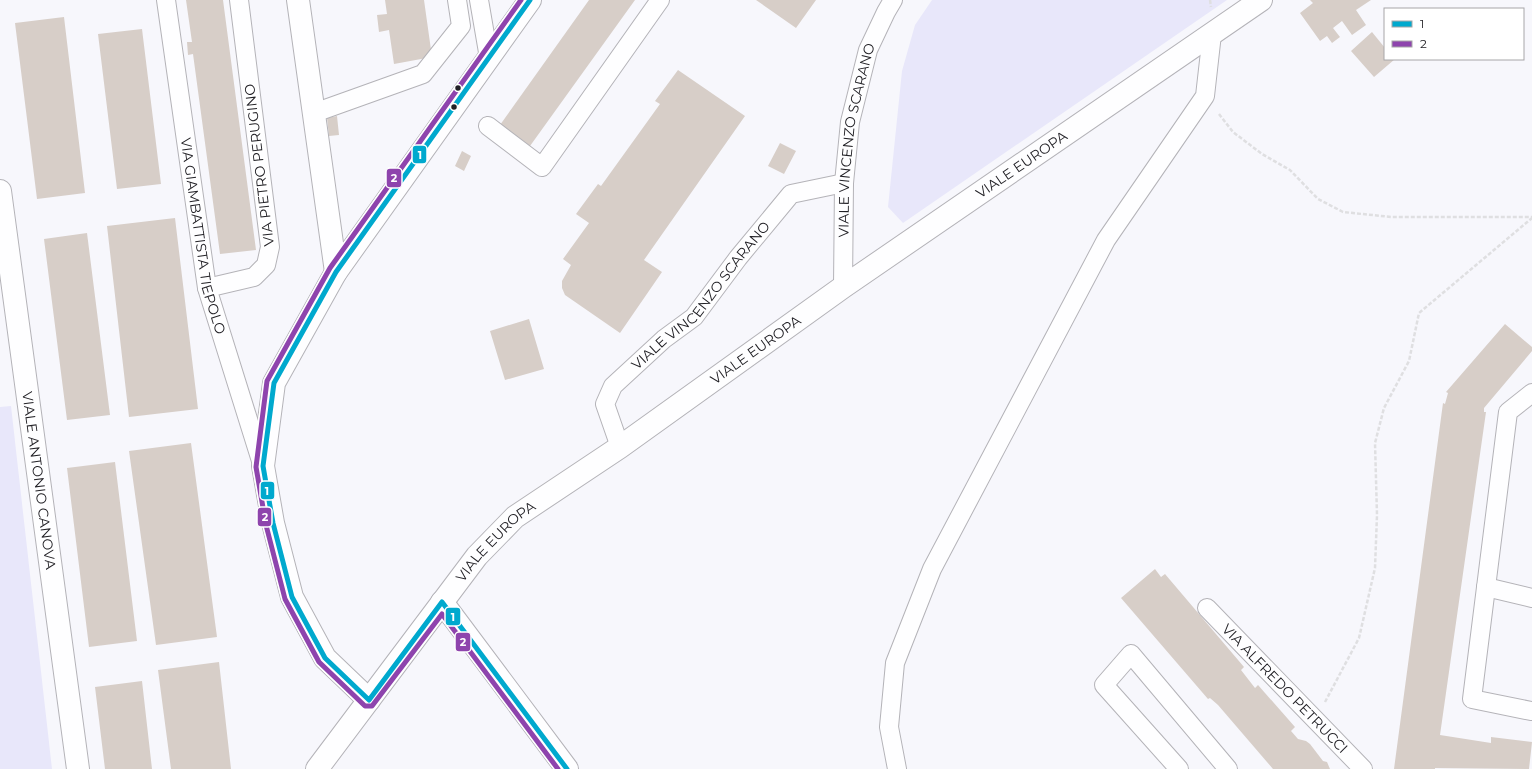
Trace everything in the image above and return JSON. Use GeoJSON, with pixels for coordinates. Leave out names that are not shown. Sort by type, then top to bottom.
{"type":"FeatureCollection","features":[{"type":"Feature","properties":{"kind":"street","name":"VIA GIAMBATTISTA TIEPOLO"},"geometry":{"type":"LineString","coordinates":[[166,0],[207,288],[263,466]]}},
{"type":"Feature","properties":{"kind":"street","name":"VIA PIETRO PERUGINO"},"geometry":{"type":"LineString","coordinates":[[207,288],[254,277],[266,266],[270,247],[239,0]]}},
{"type":"Feature","properties":{"kind":"street"},"geometry":{"type":"LineString","coordinates":[[298,0],[336,272]]}},
{"type":"Feature","properties":{"kind":"street"},"geometry":{"type":"LineString","coordinates":[[314,113],[423,74],[461,26],[457,0]]}},
{"type":"Feature","properties":{"kind":"street"},"geometry":{"type":"LineString","coordinates":[[479,0],[489,58]]}},
{"type":"Feature","properties":{"kind":"street"},"geometry":{"type":"LineString","coordinates":[[369,700],[325,658],[292,597],[273,523],[263,466],[274,383],[336,272],[530,0]]}},
{"type":"Feature","properties":{"kind":"street"},"geometry":{"type":"LineString","coordinates":[[488,126],[542,167],[660,0]]}},
{"type":"Feature","properties":{"kind":"street","name":"VIALE VINCENZO SCARANO"},"geometry":{"type":"LineString","coordinates":[[842,287],[844,182],[850,122],[868,50],[893,0]]}},
{"type":"Feature","properties":{"kind":"street","name":"VIALE EUROPA"},"geometry":{"type":"LineString","coordinates":[[318,769],[476,556],[515,517],[620,447],[842,287],[1261,0]]}},
{"type":"Feature","properties":{"kind":"street"},"geometry":{"type":"LineString","coordinates":[[897,769],[888,727],[895,663],[932,569],[1106,240],[1205,96],[1212,34]]}},
{"type":"Feature","properties":{"kind":"street","name":"VIALE VINCENZO SCARANO"},"geometry":{"type":"LineString","coordinates":[[620,447],[605,404],[613,386],[664,339],[694,317],[738,258],[791,194],[844,182]]}},
{"type":"Feature","properties":{"kind":"street","name":"VIALE ANTONIO CANOVA"},"geometry":{"type":"LineString","coordinates":[[0,191],[78,769]]}},
{"type":"Feature","properties":{"kind":"street"},"geometry":{"type":"LineString","coordinates":[[1532,393],[1508,412],[1472,699],[1532,710]]}},
{"type":"Feature","properties":{"kind":"street"},"geometry":{"type":"LineString","coordinates":[[1486,587],[1532,598]]}},
{"type":"Feature","properties":{"kind":"street"},"geometry":{"type":"LineString","coordinates":[[442,602],[567,769]]}},
{"type":"Feature","properties":{"kind":"street","name":"VIA ALFREDO PETRUCCI"},"geometry":{"type":"LineString","coordinates":[[1207,608],[1363,769]]}},
{"type":"Feature","properties":{"kind":"street"},"geometry":{"type":"LineString","coordinates":[[1179,769],[1104,685],[1130,654],[1228,769]]}},
{"type":"Feature","properties":{"kind":"path"},"geometry":{"type":"LineString","coordinates":[[1205,96],[1233,132],[1262,154],[1290,170],[1318,199],[1343,212],[1391,217],[1532,218]]}},
{"type":"Feature","properties":{"kind":"path"},"geometry":{"type":"LineString","coordinates":[[1316,720],[1359,638],[1375,568],[1377,515],[1374,443],[1384,408],[1410,361],[1419,312],[1532,218]]}},
{"type":"Feature","properties":{"kind":"shaded area"},"geometry":{"type":"Polygon","coordinates":[[[932,0],[1227,0],[903,223],[888,207],[902,71],[915,25],[932,0]]]}},
{"type":"Feature","properties":{"kind":"shaded area"},"geometry":{"type":"Polygon","coordinates":[[[11,406],[52,769],[0,769],[0,407],[11,406]]]}},
{"type":"Feature","properties":{"kind":"building"},"geometry":{"type":"Polygon","coordinates":[[[186,0],[223,0],[256,250],[220,254],[193,54],[188,55],[187,42],[192,42],[186,0]]]}},
{"type":"Feature","properties":{"kind":"building"},"geometry":{"type":"Polygon","coordinates":[[[385,0],[424,0],[432,57],[394,64],[389,30],[379,32],[377,15],[387,14],[385,0]]]}},
{"type":"Feature","properties":{"kind":"building"},"geometry":{"type":"Polygon","coordinates":[[[589,0],[635,0],[530,146],[500,125],[589,0]]]}},
{"type":"Feature","properties":{"kind":"building"},"geometry":{"type":"Polygon","coordinates":[[[756,0],[816,0],[796,28],[756,0]]]}},
{"type":"Feature","properties":{"kind":"building"},"geometry":{"type":"Polygon","coordinates":[[[1310,0],[1371,0],[1356,10],[1366,25],[1352,35],[1342,21],[1333,28],[1340,37],[1332,43],[1327,36],[1320,41],[1300,13],[1313,3],[1310,0]]]}},
{"type":"Feature","properties":{"kind":"building"},"geometry":{"type":"Polygon","coordinates":[[[64,17],[85,193],[37,199],[15,23],[64,17]]]}},
{"type":"Feature","properties":{"kind":"building"},"geometry":{"type":"Polygon","coordinates":[[[142,29],[161,184],[117,189],[98,34],[142,29]]]}},
{"type":"Feature","properties":{"kind":"building"},"geometry":{"type":"Polygon","coordinates":[[[1372,32],[1384,47],[1384,60],[1394,60],[1374,77],[1351,51],[1372,32]]]}},
{"type":"Feature","properties":{"kind":"building"},"geometry":{"type":"Polygon","coordinates":[[[678,70],[745,116],[644,260],[662,272],[620,333],[565,295],[562,288],[562,281],[571,265],[563,259],[589,223],[576,214],[598,184],[601,186],[660,104],[655,101],[678,70]]]}},
{"type":"Feature","properties":{"kind":"building"},"geometry":{"type":"Polygon","coordinates":[[[337,116],[339,135],[329,136],[327,118],[337,116]]]}},
{"type":"Feature","properties":{"kind":"building"},"geometry":{"type":"Polygon","coordinates":[[[780,143],[796,151],[784,174],[768,166],[780,143]]]}},
{"type":"Feature","properties":{"kind":"building"},"geometry":{"type":"Polygon","coordinates":[[[462,151],[471,156],[464,171],[455,166],[462,151]]]}},
{"type":"Feature","properties":{"kind":"building"},"geometry":{"type":"Polygon","coordinates":[[[175,218],[198,409],[129,417],[107,226],[175,218]]]}},
{"type":"Feature","properties":{"kind":"building"},"geometry":{"type":"Polygon","coordinates":[[[87,233],[110,415],[67,420],[44,239],[87,233]]]}},
{"type":"Feature","properties":{"kind":"building"},"geometry":{"type":"Polygon","coordinates":[[[529,319],[544,369],[505,380],[490,331],[529,319]]]}},
{"type":"Feature","properties":{"kind":"building"},"geometry":{"type":"Polygon","coordinates":[[[1505,324],[1532,347],[1532,351],[1484,408],[1484,412],[1486,412],[1440,735],[1491,743],[1491,737],[1532,742],[1529,769],[1394,769],[1443,403],[1445,404],[1448,393],[1446,392],[1505,324]]]}},
{"type":"Feature","properties":{"kind":"building"},"geometry":{"type":"Polygon","coordinates":[[[191,443],[217,637],[156,645],[129,451],[191,443]]]}},
{"type":"Feature","properties":{"kind":"building"},"geometry":{"type":"Polygon","coordinates":[[[115,462],[137,641],[89,647],[67,468],[115,462]]]}},
{"type":"Feature","properties":{"kind":"building"},"geometry":{"type":"Polygon","coordinates":[[[1155,569],[1161,577],[1165,574],[1244,667],[1241,670],[1255,688],[1258,685],[1295,727],[1291,731],[1298,739],[1306,741],[1310,744],[1323,761],[1327,762],[1330,769],[1273,769],[1218,705],[1210,698],[1208,699],[1121,598],[1155,569]]]}},
{"type":"Feature","properties":{"kind":"building"},"geometry":{"type":"Polygon","coordinates":[[[219,662],[231,769],[171,769],[158,670],[219,662]]]}},
{"type":"Feature","properties":{"kind":"building"},"geometry":{"type":"Polygon","coordinates":[[[142,681],[152,769],[105,769],[95,687],[142,681]]]}},
{"type":"Feature","properties":{"kind":"transit line","name":"2"},"geometry":{"type":"LineString","coordinates":[[521,0],[330,268],[267,381],[256,467],[266,525],[285,599],[319,662],[365,706],[372,706],[442,614],[558,769]]}},
{"type":"Feature","properties":{"kind":"transit line","name":"1"},"geometry":{"type":"LineString","coordinates":[[530,0],[336,272],[274,383],[263,466],[273,523],[292,597],[325,658],[369,700],[442,602],[567,769]]}}]}
